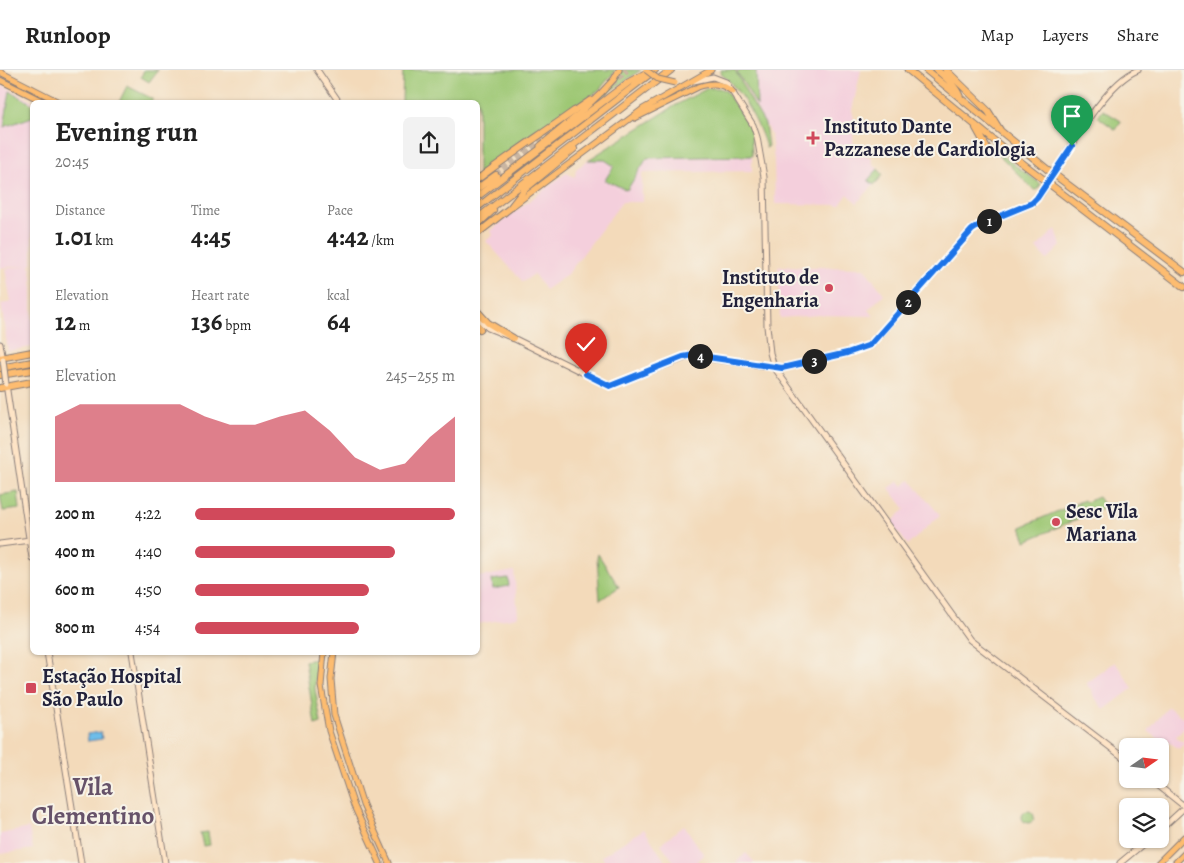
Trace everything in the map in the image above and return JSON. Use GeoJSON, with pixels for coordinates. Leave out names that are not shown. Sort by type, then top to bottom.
{"type":"FeatureCollection","features":[{"type":"Feature","properties":{"kind":"highway"},"geometry":{"type":"LineString","coordinates":[[480,195],[621,88],[634,79],[654,70]]}},
{"type":"Feature","properties":{"kind":"highway"},"geometry":{"type":"LineString","coordinates":[[480,205],[654,70]]}},
{"type":"Feature","properties":{"kind":"highway"},"geometry":{"type":"LineString","coordinates":[[480,216],[671,70]]}},
{"type":"Feature","properties":{"kind":"highway"},"geometry":{"type":"LineString","coordinates":[[908,70],[1014,156],[1184,286]]}},
{"type":"Feature","properties":{"kind":"highway"},"geometry":{"type":"LineString","coordinates":[[926,70],[1048,169],[1184,272]]}},
{"type":"Feature","properties":{"kind":"highway"},"geometry":{"type":"LineString","coordinates":[[937,70],[957,89],[961,98]]}},
{"type":"Feature","properties":{"kind":"highway"},"geometry":{"type":"LineString","coordinates":[[946,70],[988,111],[997,122],[1000,131]]}},
{"type":"Feature","properties":{"kind":"highway"},"geometry":{"type":"LineString","coordinates":[[480,177],[574,111]]}},
{"type":"Feature","properties":{"kind":"highway"},"geometry":{"type":"LineString","coordinates":[[480,231],[510,208],[524,190],[592,135],[606,119]]}},
{"type":"Feature","properties":{"kind":"highway"},"geometry":{"type":"LineString","coordinates":[[975,124],[990,153]]}},
{"type":"Feature","properties":{"kind":"highway"},"geometry":{"type":"LineString","coordinates":[[480,187],[496,175]]}},
{"type":"Feature","properties":{"kind":"highway"},"geometry":{"type":"LineString","coordinates":[[480,222],[509,197],[514,190]]}},
{"type":"Feature","properties":{"kind":"highway"},"geometry":{"type":"LineString","coordinates":[[480,314],[488,323],[513,338]]}},
{"type":"Feature","properties":{"kind":"highway"},"geometry":{"type":"LineString","coordinates":[[2,358],[30,352]]}},
{"type":"Feature","properties":{"kind":"highway"},"geometry":{"type":"LineString","coordinates":[[0,368],[30,362]]}},
{"type":"Feature","properties":{"kind":"highway"},"geometry":{"type":"LineString","coordinates":[[0,375],[30,370]]}},
{"type":"Feature","properties":{"kind":"highway"},"geometry":{"type":"LineString","coordinates":[[4,386],[30,382]]}},
{"type":"Feature","properties":{"kind":"main road"},"geometry":{"type":"LineString","coordinates":[[518,167],[603,91],[619,70]]}},
{"type":"Feature","properties":{"kind":"main road"},"geometry":{"type":"LineString","coordinates":[[646,70],[658,79],[675,82],[691,81]]}},
{"type":"Feature","properties":{"kind":"main road"},"geometry":{"type":"LineString","coordinates":[[510,208],[623,123],[711,70]]}},
{"type":"Feature","properties":{"kind":"main road"},"geometry":{"type":"LineString","coordinates":[[0,72],[56,100]]}},
{"type":"Feature","properties":{"kind":"main road"},"geometry":{"type":"LineString","coordinates":[[0,80],[40,100]]}},
{"type":"Feature","properties":{"kind":"main road"},"geometry":{"type":"LineString","coordinates":[[623,123],[709,84],[721,84],[734,92]]}},
{"type":"Feature","properties":{"kind":"main road"},"geometry":{"type":"LineString","coordinates":[[574,111],[603,91]]}},
{"type":"Feature","properties":{"kind":"main road"},"geometry":{"type":"LineString","coordinates":[[324,655],[321,686],[329,731],[354,806],[380,863]]}},
{"type":"Feature","properties":{"kind":"main road"},"geometry":{"type":"LineString","coordinates":[[334,655],[331,679],[334,715],[363,805],[389,863]]}},
{"type":"Feature","properties":{"kind":"main road"},"geometry":{"type":"LineString","coordinates":[[1158,863],[1184,838]]}},
{"type":"Feature","properties":{"kind":"main road"},"geometry":{"type":"LineString","coordinates":[[1175,863],[1184,854]]}},
{"type":"Feature","properties":{"kind":"street"},"geometry":{"type":"LineString","coordinates":[[317,70],[338,100]]}},
{"type":"Feature","properties":{"kind":"street"},"geometry":{"type":"LineString","coordinates":[[480,321],[488,328],[513,338],[610,386],[690,356],[782,368],[847,353],[870,345],[972,230],[981,224],[1032,203],[1106,96],[1117,83],[1138,70]]}},
{"type":"Feature","properties":{"kind":"street"},"geometry":{"type":"LineString","coordinates":[[691,81],[707,77],[719,78],[726,82],[753,125],[763,165],[767,326],[774,368],[970,640],[1119,754]]}},
{"type":"Feature","properties":{"kind":"street"},"geometry":{"type":"LineString","coordinates":[[0,344],[4,386],[30,540],[0,544]]}},
{"type":"Feature","properties":{"kind":"street"},"geometry":{"type":"LineString","coordinates":[[47,655],[81,863]]}},
{"type":"Feature","properties":{"kind":"street"},"geometry":{"type":"LineString","coordinates":[[132,655],[165,863]]}},
{"type":"Feature","properties":{"kind":"street"},"geometry":{"type":"LineString","coordinates":[[1161,788],[1184,807],[1169,821]]}},
{"type":"Feature","properties":{"kind":"street"},"geometry":{"type":"LineString","coordinates":[[1120,863],[1138,848]]}},
{"type":"Feature","properties":{"kind":"shaded area","name":"Instituto Dante Pazzanese de Cardiologia"},"geometry":{"type":"Polygon","coordinates":[[[736,70],[861,70],[852,110],[854,119],[853,142],[873,160],[872,162],[883,175],[857,203],[848,194],[840,205],[775,204],[774,160],[771,135],[736,70]]]}},
{"type":"Feature","properties":{"kind":"shaded area"},"geometry":{"type":"Polygon","coordinates":[[[0,84],[31,100],[30,347],[8,351],[1,304],[11,302],[5,269],[28,265],[0,268],[0,84]]]}},
{"type":"Feature","properties":{"kind":"shaded area"},"geometry":{"type":"Polygon","coordinates":[[[752,156],[752,171],[642,173],[642,202],[622,202],[567,275],[545,290],[534,274],[523,282],[486,241],[493,235],[491,231],[504,220],[566,173],[575,177],[576,169],[588,160],[752,156]]]}},
{"type":"Feature","properties":{"kind":"shaded area"},"geometry":{"type":"Polygon","coordinates":[[[1056,229],[1061,246],[1047,260],[1036,248],[1056,229]]]}},
{"type":"Feature","properties":{"kind":"shaded area","name":"Instituto de Engenharia"},"geometry":{"type":"Polygon","coordinates":[[[778,266],[864,268],[884,294],[868,310],[874,316],[819,315],[780,318],[778,266]]]}},
{"type":"Feature","properties":{"kind":"shaded area"},"geometry":{"type":"Polygon","coordinates":[[[910,480],[940,515],[908,545],[891,523],[905,509],[889,488],[899,481],[903,486],[910,480]]]}},
{"type":"Feature","properties":{"kind":"shaded area"},"geometry":{"type":"Polygon","coordinates":[[[514,571],[517,617],[480,624],[480,577],[514,571]]]}},
{"type":"Feature","properties":{"kind":"shaded area"},"geometry":{"type":"Polygon","coordinates":[[[1115,662],[1133,688],[1104,710],[1087,683],[1115,662]]]}},
{"type":"Feature","properties":{"kind":"shaded area"},"geometry":{"type":"Polygon","coordinates":[[[1168,707],[1184,718],[1184,727],[1176,737],[1184,742],[1179,749],[1169,742],[1169,738],[1158,738],[1148,731],[1168,707]]]}},
{"type":"Feature","properties":{"kind":"shaded area"},"geometry":{"type":"Polygon","coordinates":[[[684,825],[704,855],[696,863],[675,863],[661,844],[684,825]]]}},
{"type":"Feature","properties":{"kind":"shaded area"},"geometry":{"type":"Polygon","coordinates":[[[29,828],[33,849],[0,854],[0,834],[29,828]]]}},
{"type":"Feature","properties":{"kind":"shaded area"},"geometry":{"type":"Polygon","coordinates":[[[644,829],[666,863],[605,863],[602,856],[644,829]]]}},
{"type":"Feature","properties":{"kind":"shaded area"},"geometry":{"type":"Polygon","coordinates":[[[746,853],[755,863],[735,863],[746,853]]]}},
{"type":"Feature","properties":{"kind":"green space"},"geometry":{"type":"Polygon","coordinates":[[[144,70],[158,70],[149,82],[141,77],[144,70]]]}},
{"type":"Feature","properties":{"kind":"green space"},"geometry":{"type":"Polygon","coordinates":[[[403,70],[616,70],[600,89],[575,109],[543,132],[498,158],[480,172],[480,100],[402,100],[403,70]]]}},
{"type":"Feature","properties":{"kind":"green space"},"geometry":{"type":"Polygon","coordinates":[[[622,70],[641,70],[602,97],[580,116],[610,87],[622,70]]]}},
{"type":"Feature","properties":{"kind":"green space"},"geometry":{"type":"Polygon","coordinates":[[[721,70],[735,70],[765,124],[768,147],[766,148],[759,129],[742,97],[721,74],[721,70]]]}},
{"type":"Feature","properties":{"kind":"green space"},"geometry":{"type":"Polygon","coordinates":[[[756,70],[757,106],[737,72],[756,70]]]}},
{"type":"Feature","properties":{"kind":"green space"},"geometry":{"type":"Polygon","coordinates":[[[127,86],[153,99],[152,100],[120,100],[127,86]]]}},
{"type":"Feature","properties":{"kind":"green space"},"geometry":{"type":"Polygon","coordinates":[[[708,88],[719,88],[726,91],[751,130],[752,156],[647,158],[627,190],[605,180],[614,166],[605,160],[588,160],[676,105],[708,88]]]}},
{"type":"Feature","properties":{"kind":"green space"},"geometry":{"type":"Polygon","coordinates":[[[10,91],[30,103],[30,118],[4,127],[10,91]]]}},
{"type":"Feature","properties":{"kind":"green space"},"geometry":{"type":"Polygon","coordinates":[[[1103,110],[1121,121],[1116,130],[1098,117],[1103,110]]]}},
{"type":"Feature","properties":{"kind":"green space"},"geometry":{"type":"Polygon","coordinates":[[[994,150],[1041,184],[1037,190],[1034,190],[994,150]]]}},
{"type":"Feature","properties":{"kind":"green space"},"geometry":{"type":"Polygon","coordinates":[[[878,169],[883,175],[874,185],[868,180],[878,169]]]}},
{"type":"Feature","properties":{"kind":"green space"},"geometry":{"type":"Polygon","coordinates":[[[18,492],[20,509],[3,511],[0,495],[18,492]]]}},
{"type":"Feature","properties":{"kind":"green space"},"geometry":{"type":"Polygon","coordinates":[[[1098,497],[1105,507],[1026,541],[1021,527],[1084,500],[1086,502],[1098,497]]]}},
{"type":"Feature","properties":{"kind":"green space"},"geometry":{"type":"Polygon","coordinates":[[[598,554],[619,587],[600,600],[597,558],[598,554]]]}},
{"type":"Feature","properties":{"kind":"green space"},"geometry":{"type":"Polygon","coordinates":[[[508,578],[509,586],[493,589],[492,580],[508,578]]]}},
{"type":"Feature","properties":{"kind":"green space"},"geometry":{"type":"Polygon","coordinates":[[[317,659],[315,689],[321,723],[315,725],[305,661],[317,659]]]}},
{"type":"Feature","properties":{"kind":"green space"},"geometry":{"type":"Polygon","coordinates":[[[1026,811],[1030,811],[1034,817],[1030,823],[1026,823],[1022,819],[1022,815],[1026,811]]]}},
{"type":"Feature","properties":{"kind":"green space"},"geometry":{"type":"Polygon","coordinates":[[[208,832],[210,845],[203,846],[200,833],[208,832]]]}},
{"type":"Feature","properties":{"kind":"water"},"geometry":{"type":"Polygon","coordinates":[[[101,732],[102,739],[88,741],[87,734],[101,732]]]}},
{"type":"Feature","properties":{"kind":"tunnel"},"geometry":{"type":"LineString","coordinates":[[611,84],[627,70]]}},
{"type":"Feature","properties":{"kind":"tunnel"},"geometry":{"type":"LineString","coordinates":[[496,175],[570,117]]}},
{"type":"Feature","properties":{"kind":"place","name":"Instituto Dante Pazzanese de Cardiologia"},"geometry":{"type":"Point","coordinates":[813,138]}},
{"type":"Feature","properties":{"kind":"place","name":"Instituto de Engenharia"},"geometry":{"type":"Point","coordinates":[829,288]}},
{"type":"Feature","properties":{"kind":"place","name":"Sesc Vila Mariana"},"geometry":{"type":"Point","coordinates":[1056,522]}},
{"type":"Feature","properties":{"kind":"place","name":"Estação Hospital São Paulo"},"geometry":{"type":"Point","coordinates":[31,688]}},
{"type":"Feature","properties":{"kind":"district","name":"Vila Clementino"},"geometry":{"type":"Point","coordinates":[93,802]}},
{"type":"Feature","properties":{"kind":"route"},"geometry":{"type":"LineString","coordinates":[[586,374],[610,386],[683,357],[694,355],[782,368],[847,353],[870,345],[972,230],[981,224],[1032,203],[1072,146]]}}]}
